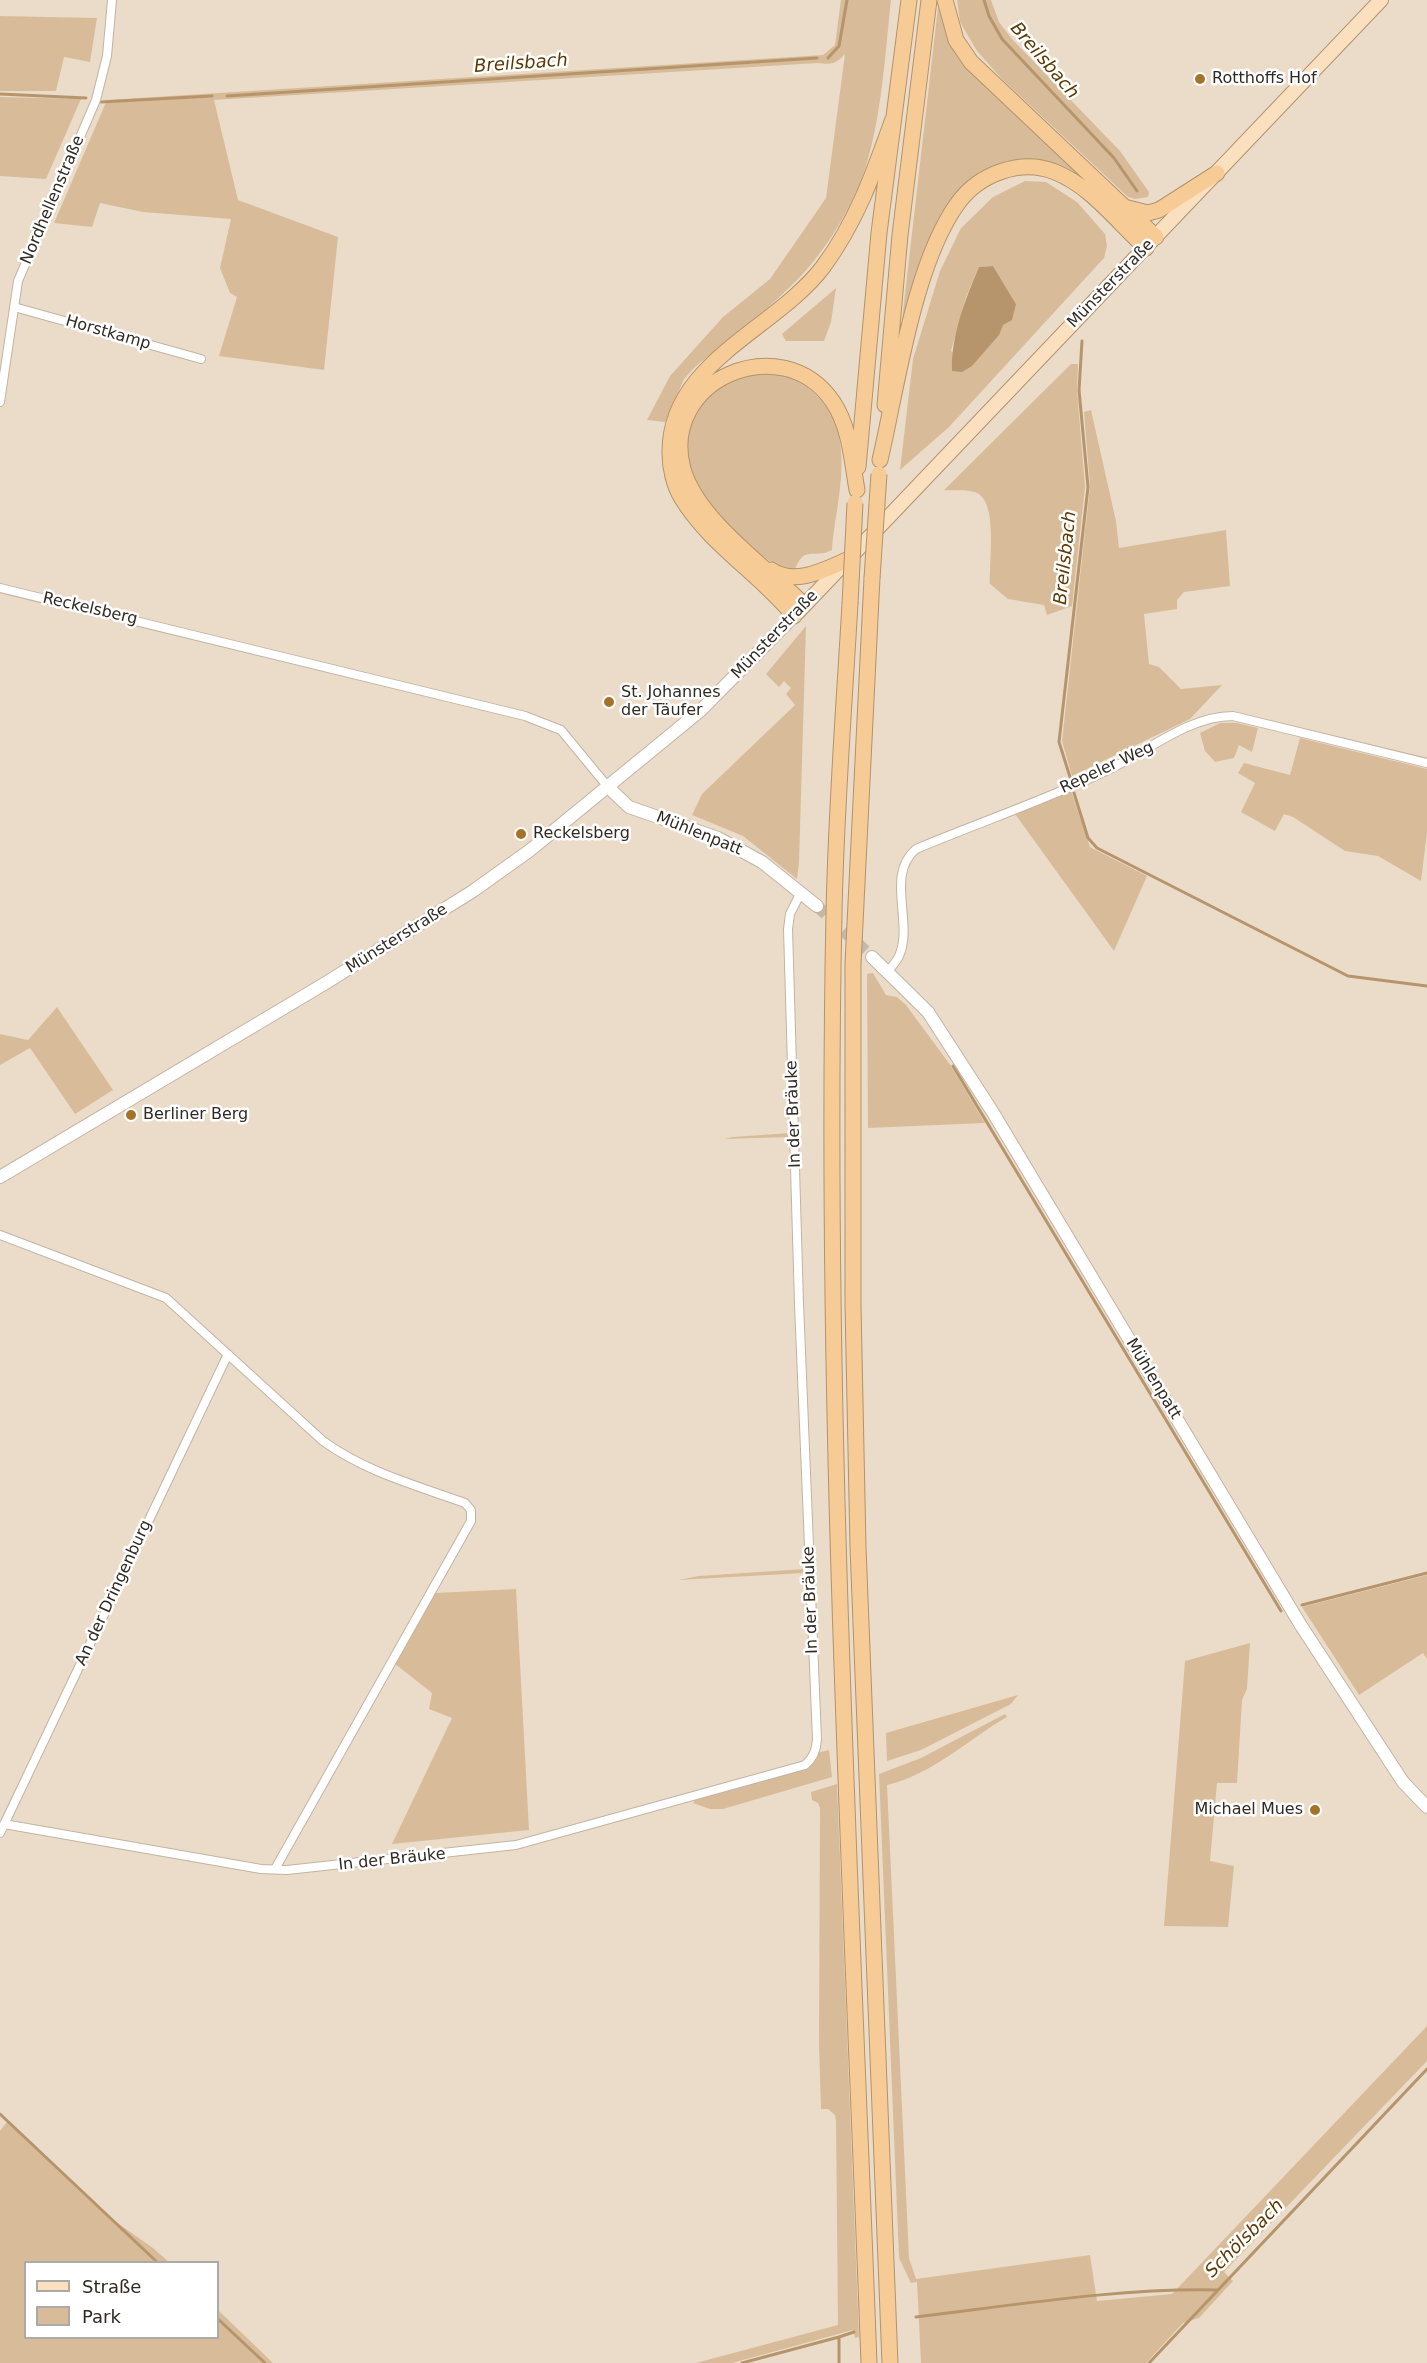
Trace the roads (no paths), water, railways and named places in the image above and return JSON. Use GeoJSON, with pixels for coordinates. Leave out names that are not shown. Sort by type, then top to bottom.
{"type":"FeatureCollection","features":[{"type":"Feature","properties":{"kind":"highway"},"geometry":{"type":"LineString","coordinates":[[869,2363],[839,1548],[832,1221],[834,912],[856,496],[868,340],[909,0]]}},
{"type":"Feature","properties":{"kind":"highway"},"geometry":{"type":"LineString","coordinates":[[890,2363],[858,1547],[853,1305],[853,964],[879,467],[900,235],[929,0]]}},
{"type":"Feature","properties":{"kind":"highway"},"geometry":{"type":"LineString","coordinates":[[945,0],[956,40],[971,62],[1120,206],[1151,243]]}},
{"type":"Feature","properties":{"kind":"highway"},"geometry":{"type":"LineString","coordinates":[[799,611],[780,600],[702,526],[680,496],[670,466],[669,435],[674,415],[685,397],[711,365],[769,319],[822,268],[864,200],[894,119]]}},
{"type":"Feature","properties":{"kind":"highway"},"geometry":{"type":"LineString","coordinates":[[879,467],[912,320],[927,268],[947,221],[968,190],[990,176],[1014,168],[1040,167],[1054,171],[1082,188],[1151,243]]}},
{"type":"Feature","properties":{"kind":"highway"},"geometry":{"type":"LineString","coordinates":[[1120,206],[1134,212],[1148,213],[1159,210],[1217,173]]}},
{"type":"Feature","properties":{"kind":"highway"},"geometry":{"type":"LineString","coordinates":[[799,611],[754,558],[716,522],[696,496],[684,470],[681,447],[684,420],[700,395],[717,379],[749,367],[780,367],[799,374],[818,386],[832,401],[841,416],[856,496]]}},
{"type":"Feature","properties":{"kind":"highway"},"geometry":{"type":"LineString","coordinates":[[754,558],[778,574],[797,578],[847,560]]}},
{"type":"Feature","properties":{"kind":"main road","name":"Münsterstraße"},"geometry":{"type":"LineString","coordinates":[[799,611],[1381,0]]}},
{"type":"Feature","properties":{"kind":"street","name":"Nordhellenstraße"},"geometry":{"type":"LineString","coordinates":[[0,402],[18,281],[96,100],[107,57],[112,0]]}},
{"type":"Feature","properties":{"kind":"street","name":"Horstkamp"},"geometry":{"type":"LineString","coordinates":[[14,307],[201,359]]}},
{"type":"Feature","properties":{"kind":"street","name":"Reckelsberg"},"geometry":{"type":"LineString","coordinates":[[0,588],[525,716],[561,730],[608,787]]}},
{"type":"Feature","properties":{"kind":"street","name":"Münsterstraße"},"geometry":{"type":"LineString","coordinates":[[0,1177],[324,984],[473,891],[608,787],[701,710],[799,611]]}},
{"type":"Feature","properties":{"kind":"street","name":"Repeler Weg"},"geometry":{"type":"LineString","coordinates":[[888,971],[899,956],[903,942],[903,867],[909,855],[916,849],[1108,770],[1199,722],[1216,716],[1233,716],[1427,763]]}},
{"type":"Feature","properties":{"kind":"street","name":"Mühlenpatt"},"geometry":{"type":"LineString","coordinates":[[608,787],[629,807],[718,838],[762,862],[817,906]]}},
{"type":"Feature","properties":{"kind":"street","name":"In der Bräuke"},"geometry":{"type":"LineString","coordinates":[[2,1829],[275,1869],[378,1862],[516,1845],[805,1765],[815,1753],[817,1739],[799,1304],[788,929],[790,914],[801,892]]}},
{"type":"Feature","properties":{"kind":"street","name":"Mühlenpatt"},"geometry":{"type":"LineString","coordinates":[[872,957],[928,1012],[998,1121],[1300,1624],[1403,1782],[1427,1807]]}},
{"type":"Feature","properties":{"kind":"street"},"geometry":{"type":"LineString","coordinates":[[0,1235],[158,1293],[323,1441],[341,1454],[374,1471],[465,1503],[471,1510],[471,1521],[275,1869]]}},
{"type":"Feature","properties":{"kind":"street","name":"An der Dringenburg"},"geometry":{"type":"LineString","coordinates":[[2,1829],[228,1354]]}},
{"type":"Feature","properties":{"kind":"waterway","name":"Breilsbach"},"geometry":{"type":"LineString","coordinates":[[828,58],[839,46],[847,0]]}},
{"type":"Feature","properties":{"kind":"waterway","name":"Breilsbach"},"geometry":{"type":"LineString","coordinates":[[984,0],[989,16],[1002,39],[1114,158],[1137,191]]}},
{"type":"Feature","properties":{"kind":"waterway","name":"Breilsbach"},"geometry":{"type":"LineString","coordinates":[[227,96],[817,58]]}},
{"type":"Feature","properties":{"kind":"waterway","name":"Breilsbach"},"geometry":{"type":"LineString","coordinates":[[0,94],[86,98]]}},
{"type":"Feature","properties":{"kind":"waterway","name":"Breilsbach"},"geometry":{"type":"LineString","coordinates":[[101,102],[212,96]]}},
{"type":"Feature","properties":{"kind":"waterway","name":"Breilsbach"},"geometry":{"type":"LineString","coordinates":[[1070,777],[1059,742],[1088,487],[1079,390],[1082,341]]}},
{"type":"Feature","properties":{"kind":"waterway"},"geometry":{"type":"LineString","coordinates":[[1074,793],[1088,838],[1097,848],[1348,976],[1427,986]]}},
{"type":"Feature","properties":{"kind":"waterway"},"geometry":{"type":"LineString","coordinates":[[953,1066],[1281,1611]]}},
{"type":"Feature","properties":{"kind":"waterway"},"geometry":{"type":"LineString","coordinates":[[1302,1605],[1427,1573]]}},
{"type":"Feature","properties":{"kind":"waterway","name":"Schölsbach"},"geometry":{"type":"LineString","coordinates":[[1149,2363],[1427,2069]]}},
{"type":"Feature","properties":{"kind":"waterway"},"geometry":{"type":"LineString","coordinates":[[0,2114],[156,2261]]}},
{"type":"Feature","properties":{"kind":"waterway","name":"Schölsbach"},"geometry":{"type":"LineString","coordinates":[[916,2317],[1104,2294],[1218,2290]]}},
{"type":"Feature","properties":{"kind":"waterway"},"geometry":{"type":"LineString","coordinates":[[219,2320],[265,2363]]}},
{"type":"Feature","properties":{"kind":"waterway","name":"Schölsbach"},"geometry":{"type":"LineString","coordinates":[[839,2363],[839,2337],[854,2332]]}},
{"type":"Feature","properties":{"kind":"waterway"},"geometry":{"type":"LineString","coordinates":[[742,2363],[839,2337]]}},
{"type":"Feature","properties":{"kind":"tunnel"},"geometry":{"type":"LineString","coordinates":[[817,906],[872,957]]}},
{"type":"Feature","properties":{"kind":"place","name":"Rotthoffs Hof"},"geometry":{"type":"Point","coordinates":[1200,79]}},
{"type":"Feature","properties":{"kind":"place","name":"St. Johannes der Täufer"},"geometry":{"type":"Point","coordinates":[609,702]}},
{"type":"Feature","properties":{"kind":"place","name":"Reckelsberg"},"geometry":{"type":"Point","coordinates":[521,834]}},
{"type":"Feature","properties":{"kind":"place","name":"Berliner Berg"},"geometry":{"type":"Point","coordinates":[131,1115]}},
{"type":"Feature","properties":{"kind":"place","name":"Michael Mues"},"geometry":{"type":"Point","coordinates":[1315,1810]}}]}
